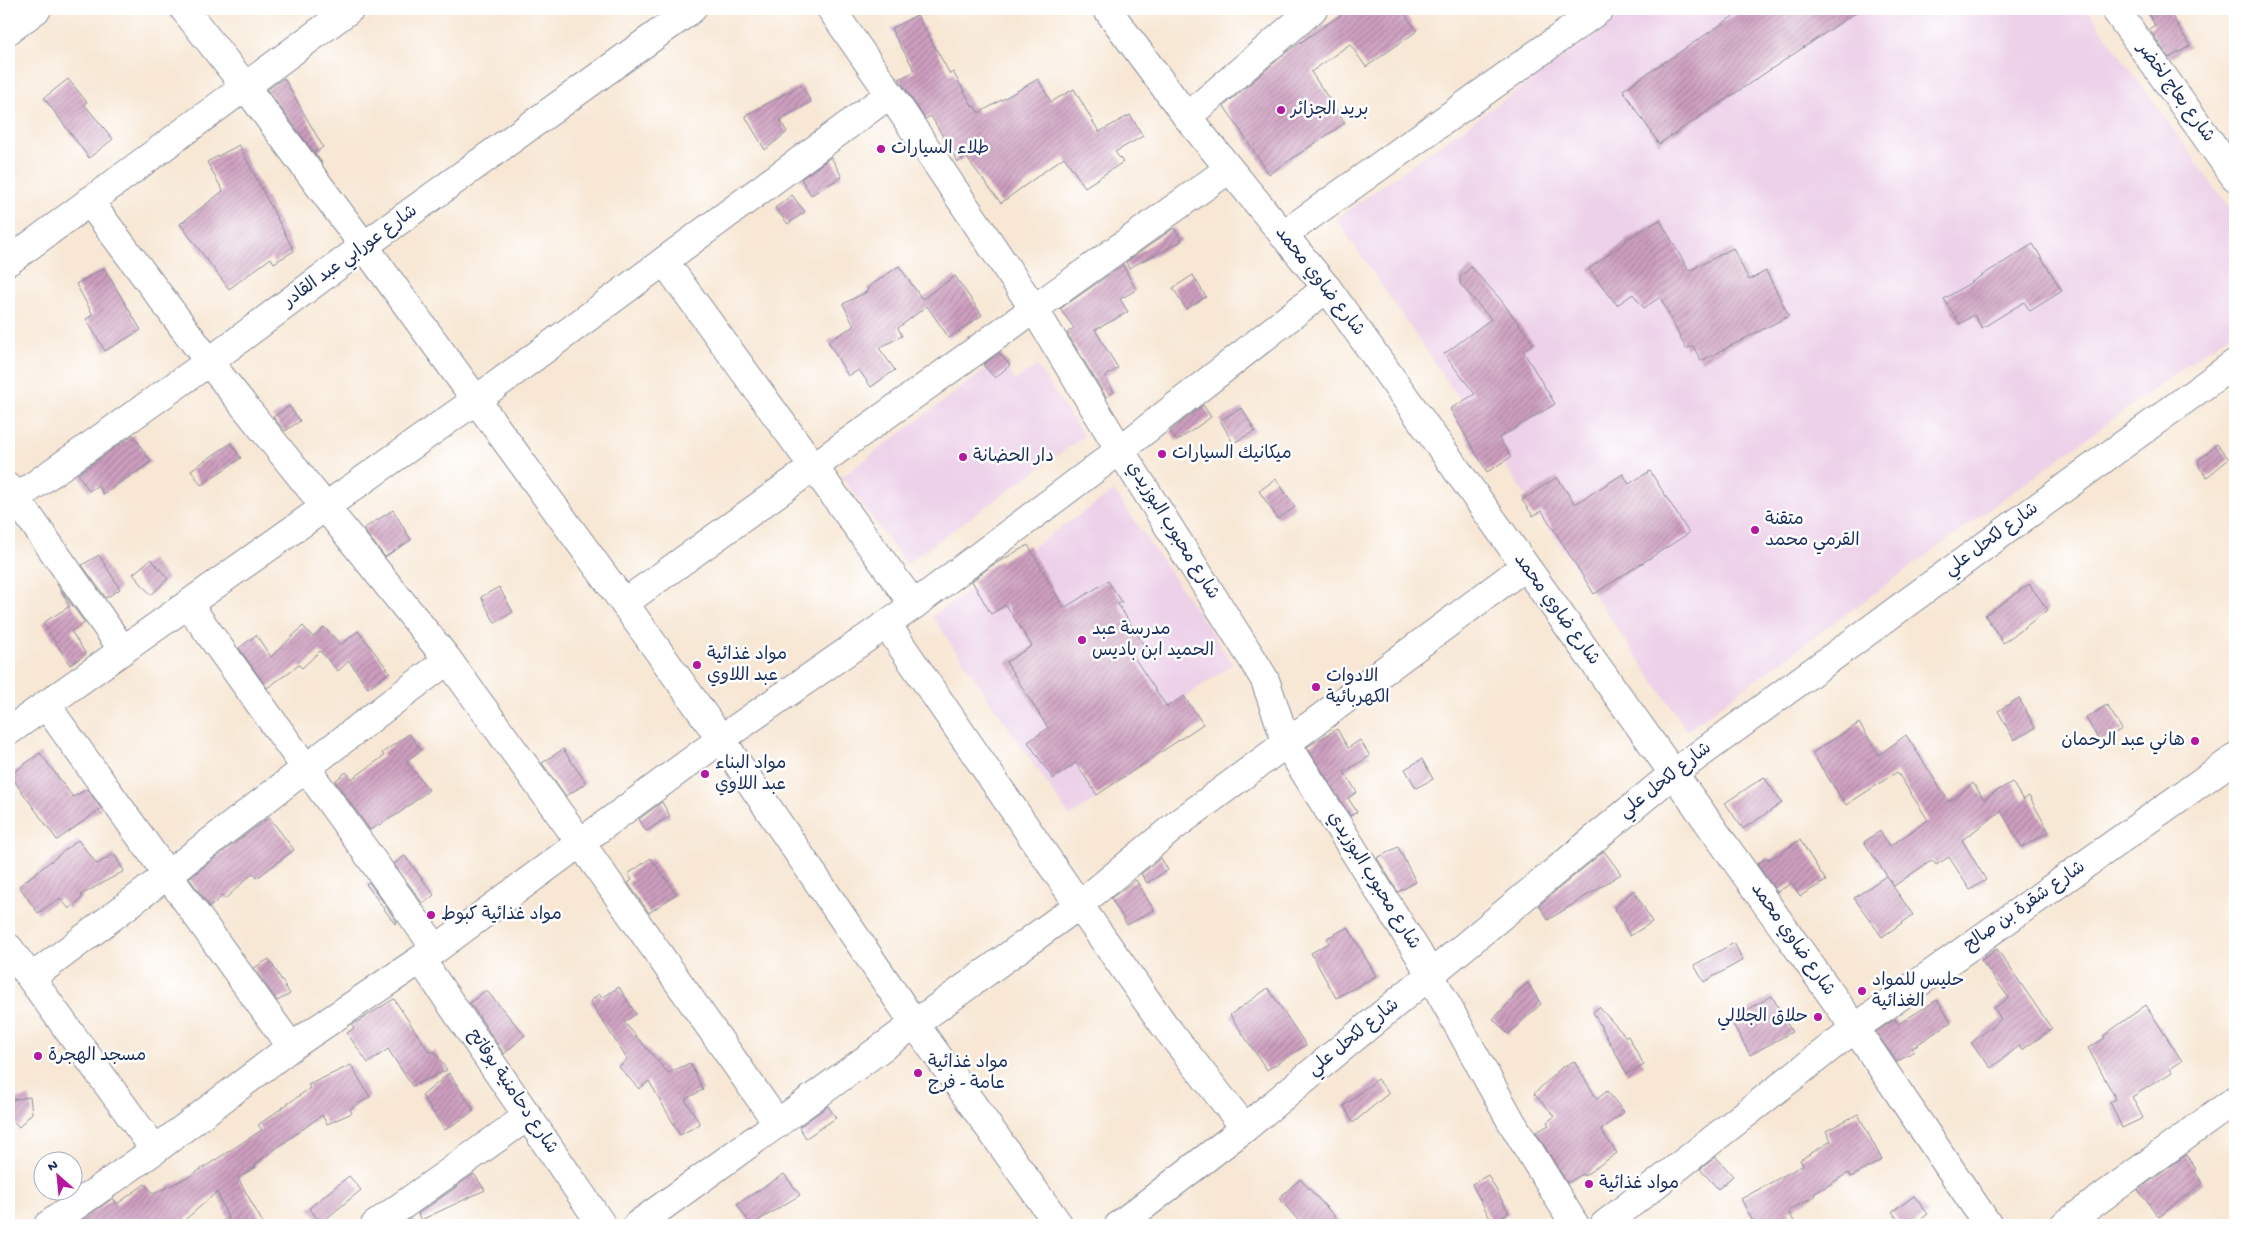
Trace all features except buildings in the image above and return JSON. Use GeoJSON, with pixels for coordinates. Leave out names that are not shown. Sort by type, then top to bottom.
{"type":"FeatureCollection","features":[{"type":"Feature","properties":{"kind":"street"},"geometry":{"type":"LineString","coordinates":[[9,30],[37,9]]}},
{"type":"Feature","properties":{"kind":"street"},"geometry":{"type":"LineString","coordinates":[[184,9],[245,86],[364,246],[624,603],[721,739],[914,1023],[1059,1225]]}},
{"type":"Feature","properties":{"kind":"street"},"geometry":{"type":"LineString","coordinates":[[9,261],[350,9]]}},
{"type":"Feature","properties":{"kind":"street","name":"شارع عورابي عبد القادر"},"geometry":{"type":"LineString","coordinates":[[11,496],[209,362],[364,246],[692,9]]}},
{"type":"Feature","properties":{"kind":"street","name":"شارع محبوب البوزيدي"},"geometry":{"type":"LineString","coordinates":[[830,9],[890,94],[1034,309],[1120,450],[1253,660],[1264,680],[1287,744],[1432,975],[1511,1120],[1574,1225]]}},
{"type":"Feature","properties":{"kind":"street","name":"شارع ضاوي محمد"},"geometry":{"type":"LineString","coordinates":[[1107,9],[1187,117],[1327,288],[1524,567],[1674,772],[1855,1028],[1988,1225]]}},
{"type":"Feature","properties":{"kind":"street"},"geometry":{"type":"LineString","coordinates":[[1187,117],[1313,9]]}},
{"type":"Feature","properties":{"kind":"street"},"geometry":{"type":"LineString","coordinates":[[1283,235],[1600,9]]}},
{"type":"Feature","properties":{"kind":"street","name":"شارع بعاج لخضر"},"geometry":{"type":"LineString","coordinates":[[2115,9],[2235,177]]}},
{"type":"Feature","properties":{"kind":"street"},"geometry":{"type":"LineString","coordinates":[[9,731],[476,400],[890,94]]}},
{"type":"Feature","properties":{"kind":"street"},"geometry":{"type":"LineString","coordinates":[[624,603],[1229,169]]}},
{"type":"Feature","properties":{"kind":"street"},"geometry":{"type":"LineString","coordinates":[[89,201],[209,362],[448,660],[580,842],[778,1124]]}},
{"type":"Feature","properties":{"kind":"street"},"geometry":{"type":"LineString","coordinates":[[664,260],[914,605]]}},
{"type":"Feature","properties":{"kind":"street"},"geometry":{"type":"LineString","coordinates":[[48,1225],[156,1150],[291,1048],[428,954],[721,739],[887,625],[1120,450],[1327,288]]}},
{"type":"Feature","properties":{"kind":"street","name":"شارع لكحل علي"},"geometry":{"type":"LineString","coordinates":[[1118,1225],[1245,1128],[1432,975],[1674,772],[2235,363]]}},
{"type":"Feature","properties":{"kind":"street"},"geometry":{"type":"LineString","coordinates":[[11,496],[123,650]]}},
{"type":"Feature","properties":{"kind":"street"},"geometry":{"type":"LineString","coordinates":[[637,1225],[1079,905],[1176,826],[1524,567]]}},
{"type":"Feature","properties":{"kind":"street","name":"شارع دحامنية بوفاتح"},"geometry":{"type":"LineString","coordinates":[[188,604],[305,767],[428,954],[528,1116],[602,1225]]}},
{"type":"Feature","properties":{"kind":"street"},"geometry":{"type":"LineString","coordinates":[[887,625],[1079,905],[1164,1025],[1245,1128]]}},
{"type":"Feature","properties":{"kind":"street"},"geometry":{"type":"LineString","coordinates":[[31,978],[168,876],[305,767],[448,660]]}},
{"type":"Feature","properties":{"kind":"street"},"geometry":{"type":"LineString","coordinates":[[46,705],[291,1048]]}},
{"type":"Feature","properties":{"kind":"street","name":"شارع شقرة بن صالح"},"geometry":{"type":"LineString","coordinates":[[1604,1225],[1855,1028],[2235,758]]}},
{"type":"Feature","properties":{"kind":"street"},"geometry":{"type":"LineString","coordinates":[[9,948],[156,1150]]}},
{"type":"Feature","properties":{"kind":"street"},"geometry":{"type":"LineString","coordinates":[[2064,1225],[2235,1100]]}},
{"type":"Feature","properties":{"kind":"street"},"geometry":{"type":"LineString","coordinates":[[375,1225],[528,1116]]}},
{"type":"Feature","properties":{"kind":"shaded area","name":"متقنة القرمي محمد"},"geometry":{"type":"Polygon","coordinates":[[[1631,9],[2087,9],[2235,216],[2235,330],[1687,730],[1336,219],[1631,9]]]}},
{"type":"Feature","properties":{"kind":"shaded area","name":"دار الحضانة"},"geometry":{"type":"Polygon","coordinates":[[[1001,358],[1015,380],[1037,366],[1084,436],[906,564],[842,477],[1001,358]]]}},
{"type":"Feature","properties":{"kind":"shaded area","name":"مدرسة عبد الحميد ابن باديس"},"geometry":{"type":"Polygon","coordinates":[[[1114,491],[1233,664],[1079,770],[1097,798],[1070,817],[932,616],[1114,491]]]}},
{"type":"Feature","properties":{"kind":"place","name":"بريد الجزائر"},"geometry":{"type":"Point","coordinates":[1281,110]}},
{"type":"Feature","properties":{"kind":"place","name":"طلاء السيارات"},"geometry":{"type":"Point","coordinates":[881,149]}},
{"type":"Feature","properties":{"kind":"place","name":"ميكانيك السيارات"},"geometry":{"type":"Point","coordinates":[1162,454]}},
{"type":"Feature","properties":{"kind":"place","name":"دار الحضانة"},"geometry":{"type":"Point","coordinates":[963,457]}},
{"type":"Feature","properties":{"kind":"place","name":"متقنة القرمي محمد"},"geometry":{"type":"Point","coordinates":[1755,530]}},
{"type":"Feature","properties":{"kind":"place","name":"مدرسة عبد الحميد ابن باديس"},"geometry":{"type":"Point","coordinates":[1082,640]}},
{"type":"Feature","properties":{"kind":"place","name":"مواد غذائية عبد اللاوي"},"geometry":{"type":"Point","coordinates":[697,665]}},
{"type":"Feature","properties":{"kind":"place","name":"الادوات الكهربائية"},"geometry":{"type":"Point","coordinates":[1316,687]}},
{"type":"Feature","properties":{"kind":"place","name":"هاني عبد الرحمان"},"geometry":{"type":"Point","coordinates":[2195,741]}},
{"type":"Feature","properties":{"kind":"place","name":"مواد البناء عبد اللاوي"},"geometry":{"type":"Point","coordinates":[705,774]}},
{"type":"Feature","properties":{"kind":"place","name":"مواد غذائية كبوط"},"geometry":{"type":"Point","coordinates":[431,915]}},
{"type":"Feature","properties":{"kind":"place","name":"حليس للمواد الغذائية"},"geometry":{"type":"Point","coordinates":[1862,991]}},
{"type":"Feature","properties":{"kind":"place","name":"حلاق الجلالي"},"geometry":{"type":"Point","coordinates":[1818,1017]}},
{"type":"Feature","properties":{"kind":"place","name":"مسجد الهجرة"},"geometry":{"type":"Point","coordinates":[38,1056]}},
{"type":"Feature","properties":{"kind":"place","name":"مواد غذائية عامة - فرج"},"geometry":{"type":"Point","coordinates":[918,1073]}},
{"type":"Feature","properties":{"kind":"place","name":"مواد غذائية"},"geometry":{"type":"Point","coordinates":[1589,1184]}}]}
